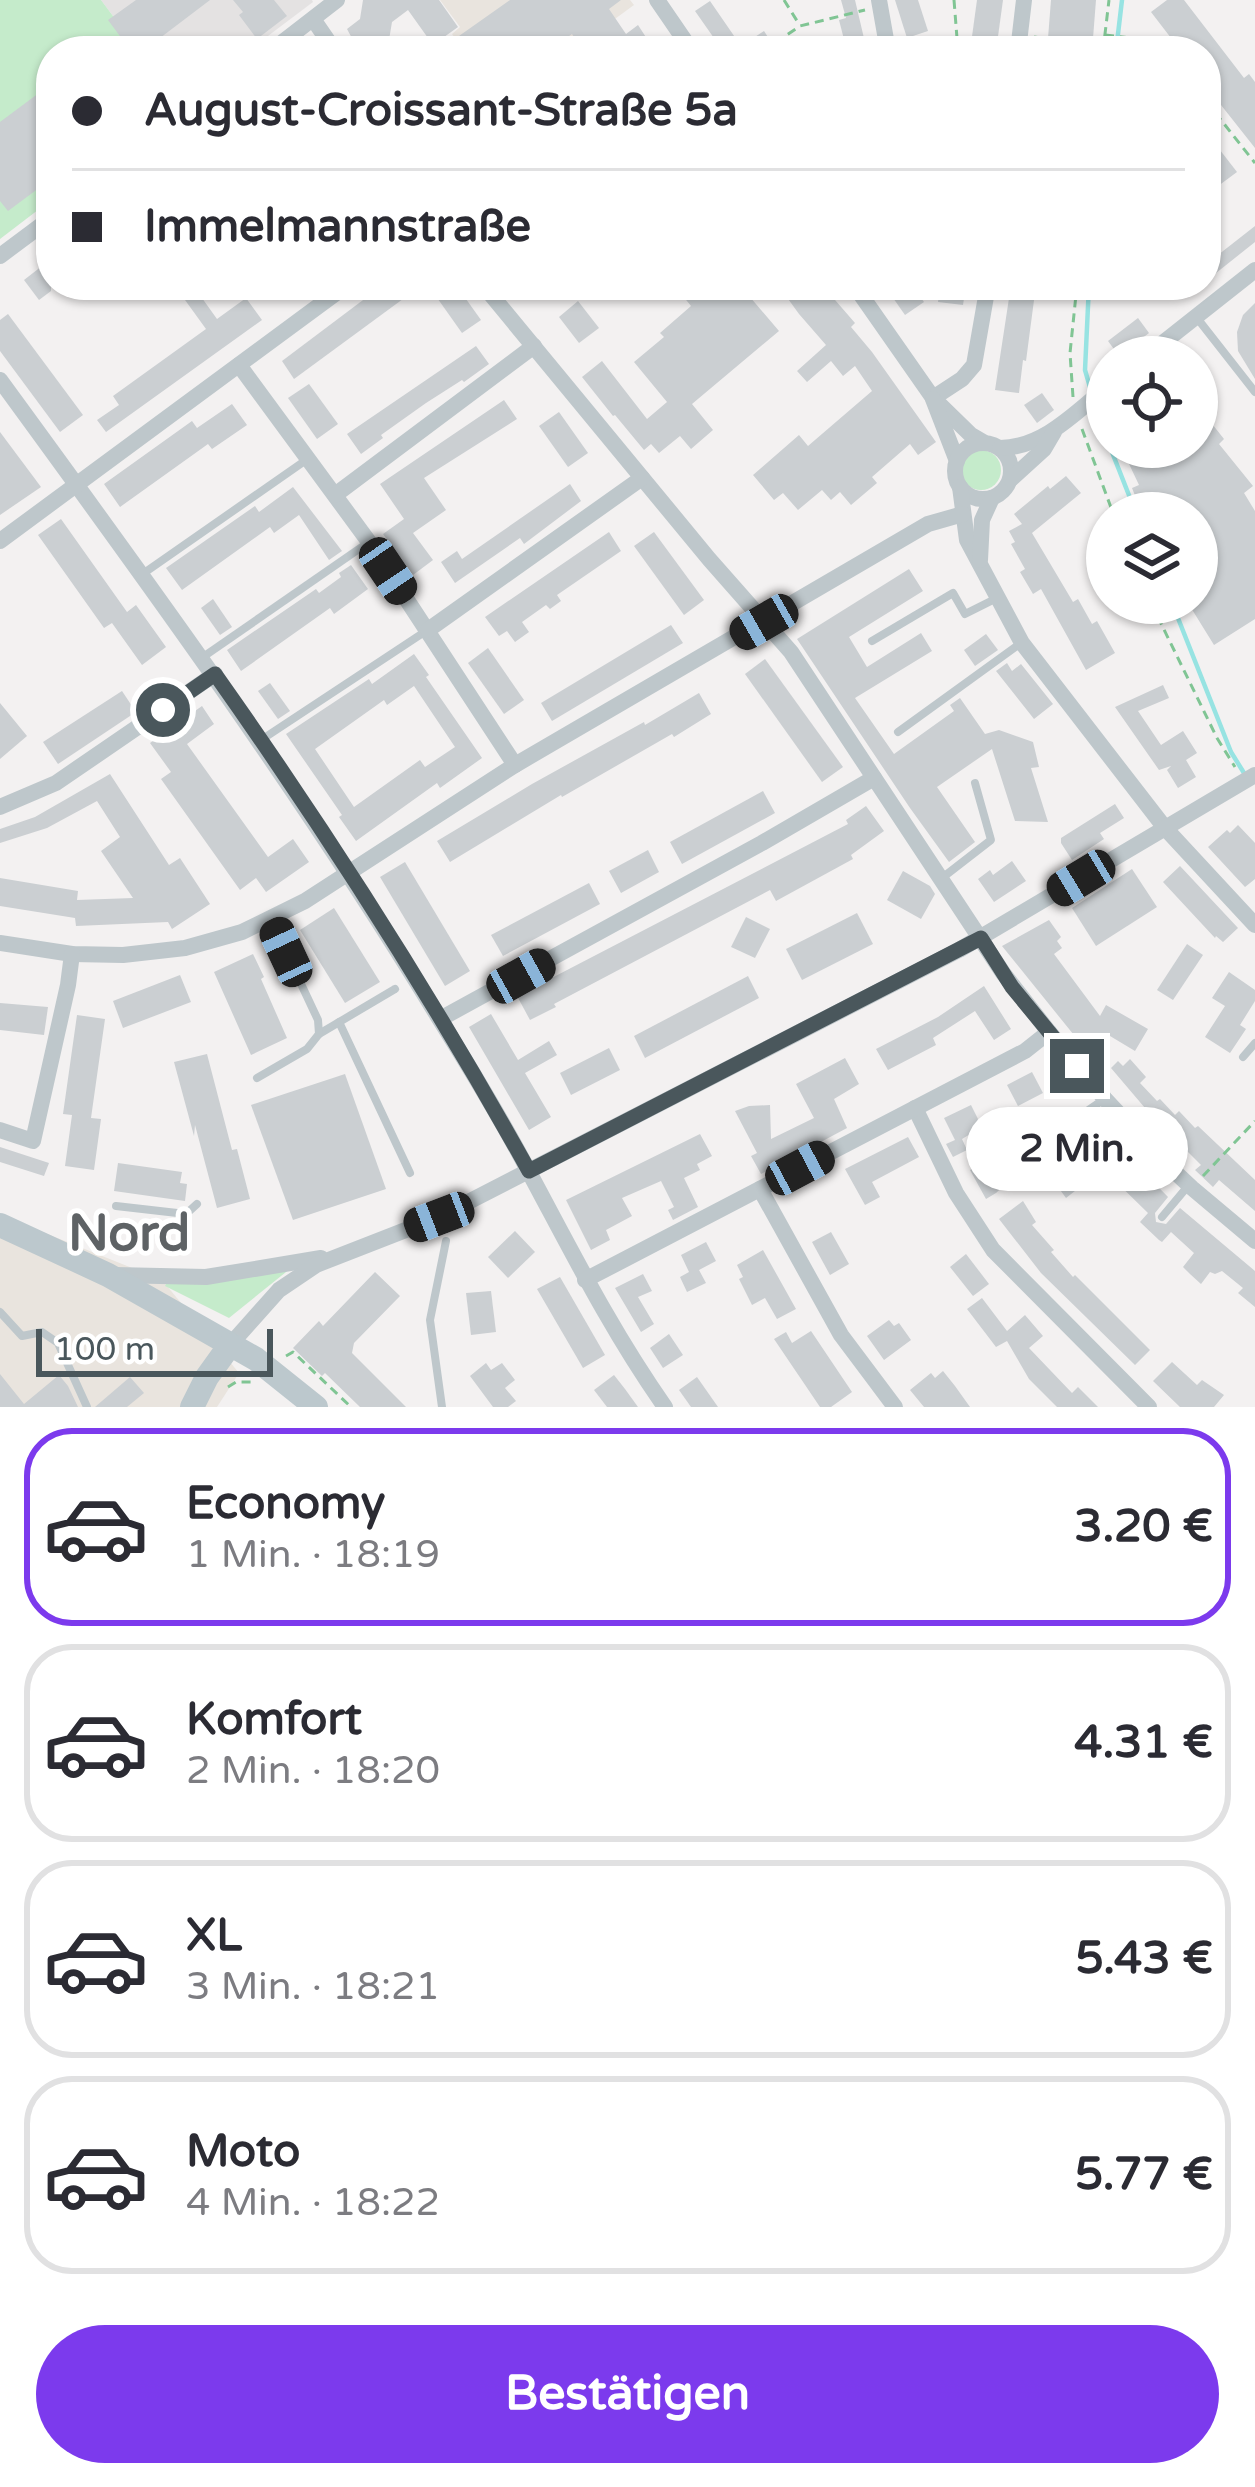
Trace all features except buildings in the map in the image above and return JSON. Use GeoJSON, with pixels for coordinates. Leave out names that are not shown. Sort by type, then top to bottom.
{"type":"FeatureCollection","features":[{"type":"Feature","properties":{"kind":"main road"},"geometry":{"type":"LineString","coordinates":[[0,1225],[108,1275],[274,1370],[316,1407]]}},
{"type":"Feature","properties":{"kind":"main road"},"geometry":{"type":"LineString","coordinates":[[192,1407],[230,1345]]}},
{"type":"Feature","properties":{"kind":"street"},"geometry":{"type":"LineString","coordinates":[[291,36],[338,0]]}},
{"type":"Feature","properties":{"kind":"street"},"geometry":{"type":"LineString","coordinates":[[657,0],[682,36]]}},
{"type":"Feature","properties":{"kind":"street"},"geometry":{"type":"LineString","coordinates":[[1020,36],[1024,0]]}},
{"type":"Feature","properties":{"kind":"street"},"geometry":{"type":"LineString","coordinates":[[880,3],[886,36]]}},
{"type":"Feature","properties":{"kind":"street"},"geometry":{"type":"LineString","coordinates":[[313,19],[325,36]]}},
{"type":"Feature","properties":{"kind":"street"},"geometry":{"type":"LineString","coordinates":[[0,256],[36,229]]}},
{"type":"Feature","properties":{"kind":"street"},"geometry":{"type":"LineString","coordinates":[[1221,297],[1255,270]]}},
{"type":"Feature","properties":{"kind":"street"},"geometry":{"type":"LineString","coordinates":[[0,541],[327,300]]}},
{"type":"Feature","properties":{"kind":"street"},"geometry":{"type":"LineString","coordinates":[[496,300],[791,652],[1003,973],[1048,1032],[1133,1130],[1189,1186],[1255,1241]]}},
{"type":"Feature","properties":{"kind":"street"},"geometry":{"type":"LineString","coordinates":[[864,300],[933,398],[971,435],[1011,462],[1011,479]]}},
{"type":"Feature","properties":{"kind":"street"},"geometry":{"type":"LineString","coordinates":[[933,398],[962,380],[974,365],[985,300]]}},
{"type":"Feature","properties":{"kind":"street"},"geometry":{"type":"LineString","coordinates":[[1171,336],[1217,300]]}},
{"type":"Feature","properties":{"kind":"street"},"geometry":{"type":"LineString","coordinates":[[335,495],[534,346]]}},
{"type":"Feature","properties":{"kind":"street"},"geometry":{"type":"LineString","coordinates":[[239,365],[369,542],[515,766]]}},
{"type":"Feature","properties":{"kind":"street"},"geometry":{"type":"LineString","coordinates":[[0,380],[203,657],[349,873],[529,1171],[614,1331],[664,1407]]}},
{"type":"Feature","properties":{"kind":"street"},"geometry":{"type":"LineString","coordinates":[[933,398],[957,461]]}},
{"type":"Feature","properties":{"kind":"street"},"geometry":{"type":"LineString","coordinates":[[1086,404],[1055,430],[1019,446],[967,447],[955,470],[967,540],[1022,643],[1165,828],[1255,925]]}},
{"type":"Feature","properties":{"kind":"street"},"geometry":{"type":"LineString","coordinates":[[960,487],[975,498],[1000,494],[1044,449],[1055,430]]}},
{"type":"Feature","properties":{"kind":"street"},"geometry":{"type":"LineString","coordinates":[[428,630],[642,478]]}},
{"type":"Feature","properties":{"kind":"street"},"geometry":{"type":"LineString","coordinates":[[980,564],[982,520],[992,498]]}},
{"type":"Feature","properties":{"kind":"street"},"geometry":{"type":"LineString","coordinates":[[0,943],[72,954],[123,955],[222,940],[271,919],[515,766],[928,524],[963,514]]}},
{"type":"Feature","properties":{"kind":"street"},"geometry":{"type":"LineString","coordinates":[[0,807],[56,784],[215,674]]}},
{"type":"Feature","properties":{"kind":"street"},"geometry":{"type":"LineString","coordinates":[[440,1019],[874,778]]}},
{"type":"Feature","properties":{"kind":"street"},"geometry":{"type":"LineString","coordinates":[[230,1345],[279,1290],[302,1273],[439,1217],[981,938],[1250,778]]}},
{"type":"Feature","properties":{"kind":"street"},"geometry":{"type":"LineString","coordinates":[[0,1130],[33,1141],[72,954]]}},
{"type":"Feature","properties":{"kind":"street"},"geometry":{"type":"LineString","coordinates":[[585,1280],[1025,1051],[1048,1032]]}},
{"type":"Feature","properties":{"kind":"street"},"geometry":{"type":"LineString","coordinates":[[915,1108],[956,1192],[993,1250],[1149,1407]]}},
{"type":"Feature","properties":{"kind":"street"},"geometry":{"type":"LineString","coordinates":[[760,1189],[841,1335],[895,1407]]}},
{"type":"Feature","properties":{"kind":"street"},"geometry":{"type":"LineString","coordinates":[[108,1275],[206,1276],[334,1257]]}},
{"type":"Feature","properties":{"kind":"lane"},"geometry":{"type":"LineString","coordinates":[[1196,316],[1255,392]]}},
{"type":"Feature","properties":{"kind":"lane"},"geometry":{"type":"LineString","coordinates":[[143,574],[309,458]]}},
{"type":"Feature","properties":{"kind":"lane"},"geometry":{"type":"LineString","coordinates":[[203,657],[369,542]]}},
{"type":"Feature","properties":{"kind":"lane"},"geometry":{"type":"LineString","coordinates":[[872,641],[953,593],[965,614],[996,598]]}},
{"type":"Feature","properties":{"kind":"lane"},"geometry":{"type":"LineString","coordinates":[[261,740],[428,630]]}},
{"type":"Feature","properties":{"kind":"lane"},"geometry":{"type":"LineString","coordinates":[[898,732],[1022,643]]}},
{"type":"Feature","properties":{"kind":"lane"},"geometry":{"type":"LineString","coordinates":[[941,878],[991,840],[976,783]]}},
{"type":"Feature","properties":{"kind":"lane"},"geometry":{"type":"LineString","coordinates":[[271,919],[318,1020],[319,1034]]}},
{"type":"Feature","properties":{"kind":"lane"},"geometry":{"type":"LineString","coordinates":[[257,1078],[395,989]]}},
{"type":"Feature","properties":{"kind":"lane"},"geometry":{"type":"LineString","coordinates":[[339,1022],[410,1173]]}},
{"type":"Feature","properties":{"kind":"lane"},"geometry":{"type":"LineString","coordinates":[[1243,1057],[1255,1043]]}},
{"type":"Feature","properties":{"kind":"lane"},"geometry":{"type":"LineString","coordinates":[[1055,1133],[1105,1099]]}},
{"type":"Feature","properties":{"kind":"lane"},"geometry":{"type":"LineString","coordinates":[[1086,1170],[1133,1130]]}},
{"type":"Feature","properties":{"kind":"lane"},"geometry":{"type":"LineString","coordinates":[[1162,1217],[1189,1186]]}},
{"type":"Feature","properties":{"kind":"lane"},"geometry":{"type":"LineString","coordinates":[[116,1206],[186,1214],[197,1204]]}},
{"type":"Feature","properties":{"kind":"lane"},"geometry":{"type":"LineString","coordinates":[[442,1407],[430,1319],[446,1241]]}},
{"type":"Feature","properties":{"kind":"lane"},"geometry":{"type":"LineString","coordinates":[[0,1312],[22,1336],[42,1333],[58,1343],[88,1407]]}},
{"type":"Feature","properties":{"kind":"path"},"geometry":{"type":"LineString","coordinates":[[784,0],[800,26]]}},
{"type":"Feature","properties":{"kind":"path"},"geometry":{"type":"LineString","coordinates":[[954,0],[957,36]]}},
{"type":"Feature","properties":{"kind":"path"},"geometry":{"type":"LineString","coordinates":[[1108,36],[1109,0]]}},
{"type":"Feature","properties":{"kind":"path"},"geometry":{"type":"LineString","coordinates":[[785,36],[800,26],[880,3]]}},
{"type":"Feature","properties":{"kind":"path"},"geometry":{"type":"LineString","coordinates":[[1221,120],[1255,163]]}},
{"type":"Feature","properties":{"kind":"path"},"geometry":{"type":"LineString","coordinates":[[1075,300],[1070,353],[1076,412],[1105,492]]}},
{"type":"Feature","properties":{"kind":"path"},"geometry":{"type":"LineString","coordinates":[[1161,624],[1217,738],[1250,778]]}},
{"type":"Feature","properties":{"kind":"path"},"geometry":{"type":"LineString","coordinates":[[1211,1168],[1255,1121]]}},
{"type":"Feature","properties":{"kind":"path"},"geometry":{"type":"LineString","coordinates":[[286,1356],[293,1352],[351,1407]]}},
{"type":"Feature","properties":{"kind":"path"},"geometry":{"type":"LineString","coordinates":[[207,1377],[226,1388],[236,1382],[262,1384]]}},
{"type":"Feature","properties":{"kind":"shaded area"},"geometry":{"type":"Polygon","coordinates":[[[101,0],[313,2],[268,36],[128,36],[101,0]]]}},
{"type":"Feature","properties":{"kind":"shaded area"},"geometry":{"type":"Polygon","coordinates":[[[440,0],[630,0],[634,5],[592,36],[453,36],[460,27],[440,0]]]}},
{"type":"Feature","properties":{"kind":"shaded area"},"geometry":{"type":"Polygon","coordinates":[[[0,1215],[162,1280],[239,1373],[217,1407],[0,1407],[0,1215]]]}},
{"type":"Feature","properties":{"kind":"green space"},"geometry":{"type":"Polygon","coordinates":[[[0,0],[101,0],[128,36],[36,36],[36,211],[0,239],[0,0]]]}},
{"type":"Feature","properties":{"kind":"green space"},"geometry":{"type":"Polygon","coordinates":[[[981,450],[995,456],[1001,470],[995,484],[981,490],[967,484],[961,470],[967,456],[981,450]]]}},
{"type":"Feature","properties":{"kind":"green space"},"geometry":{"type":"Polygon","coordinates":[[[291,1268],[229,1318],[165,1286],[167,1282],[291,1268]]]}},
{"type":"Feature","properties":{"kind":"waterway"},"geometry":{"type":"LineString","coordinates":[[1118,36],[1122,0]]}},
{"type":"Feature","properties":{"kind":"waterway"},"geometry":{"type":"LineString","coordinates":[[1087,336],[1088,300]]}},
{"type":"Feature","properties":{"kind":"waterway"},"geometry":{"type":"LineString","coordinates":[[1086,349],[1086,373]]}},
{"type":"Feature","properties":{"kind":"waterway"},"geometry":{"type":"LineString","coordinates":[[1118,468],[1128,492]]}},
{"type":"Feature","properties":{"kind":"waterway"},"geometry":{"type":"LineString","coordinates":[[1180,624],[1231,752],[1244,773]]}},
{"type":"Feature","properties":{"kind":"district","name":"Nord"},"geometry":{"type":"Point","coordinates":[129,1234]}},
{"type":"Feature","properties":{"kind":"route"},"geometry":{"type":"LineString","coordinates":[[163,710],[215,674],[389,937],[529,1171],[981,938],[1012,987],[1077,1066]]}}]}
